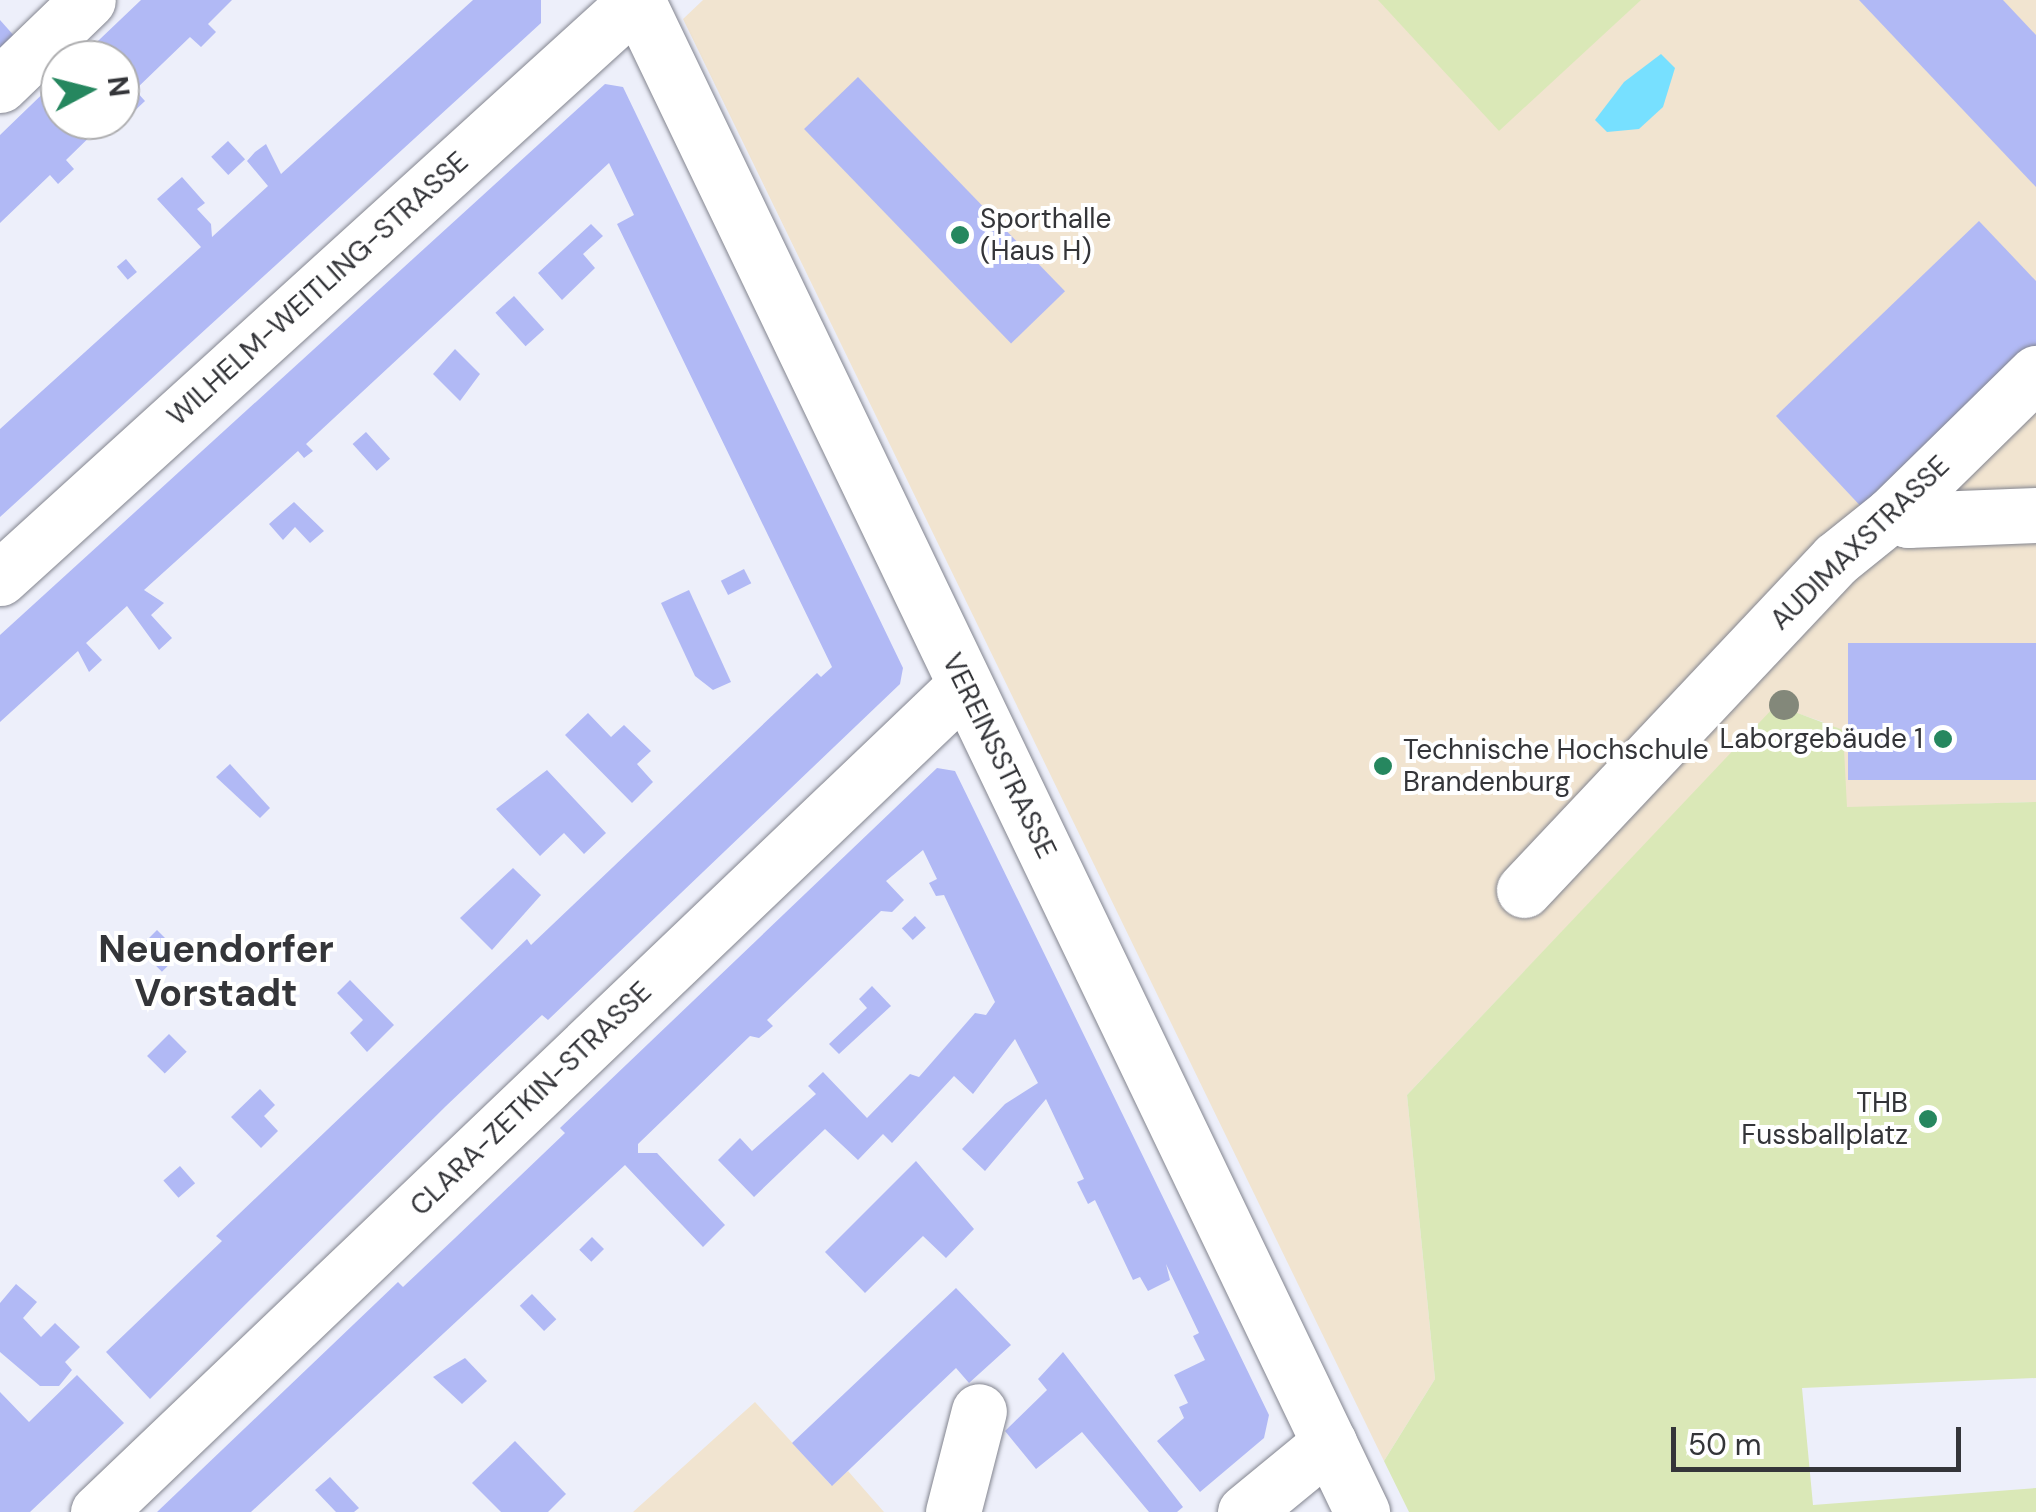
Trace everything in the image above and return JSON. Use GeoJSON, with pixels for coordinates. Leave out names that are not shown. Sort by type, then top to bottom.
{"type":"FeatureCollection","features":[{"type":"Feature","properties":{"kind":"street"},"geometry":{"type":"LineString","coordinates":[[0,85],[88,0]]}},
{"type":"Feature","properties":{"kind":"street","name":"WILHELM-WEITLING-STRASSE"},"geometry":{"type":"LineString","coordinates":[[0,578],[650,6]]}},
{"type":"Feature","properties":{"kind":"street","name":"VEREINSSTRASSE"},"geometry":{"type":"LineString","coordinates":[[650,6],[964,686],[1362,1512]]}},
{"type":"Feature","properties":{"kind":"street","name":"AUDIMAXSTRASSE"},"geometry":{"type":"LineString","coordinates":[[1524,890],[1836,559],[1892,514],[2036,373]]}},
{"type":"Feature","properties":{"kind":"street"},"geometry":{"type":"LineString","coordinates":[[1892,514],[1908,520],[2036,515]]}},
{"type":"Feature","properties":{"kind":"street","name":"CLARA-ZETKIN-STRASSE"},"geometry":{"type":"LineString","coordinates":[[98,1512],[964,686]]}},
{"type":"Feature","properties":{"kind":"street"},"geometry":{"type":"LineString","coordinates":[[953,1512],[978,1411]]}},
{"type":"Feature","properties":{"kind":"street"},"geometry":{"type":"LineString","coordinates":[[1245,1512],[1329,1442]]}},
{"type":"Feature","properties":{"kind":"shaded area","name":"Technische Hochschule Brandenburg"},"geometry":{"type":"Polygon","coordinates":[[[703,0],[2036,0],[2036,802],[1847,808],[1823,722],[1776,706],[1407,1095],[1435,1379],[1384,1461],[683,19],[703,0]]]}},
{"type":"Feature","properties":{"kind":"shaded area"},"geometry":{"type":"Polygon","coordinates":[[[755,1402],[831,1485],[848,1471],[884,1512],[633,1512],[755,1402]]]}},
{"type":"Feature","properties":{"kind":"green space"},"geometry":{"type":"Polygon","coordinates":[[[1378,0],[1641,0],[1499,131],[1378,0]]]}},
{"type":"Feature","properties":{"kind":"green space"},"geometry":{"type":"Polygon","coordinates":[[[1776,705],[1843,730],[1847,807],[2036,802],[2036,1378],[1802,1388],[1813,1505],[2036,1488],[2036,1512],[1409,1512],[1384,1461],[1435,1379],[1407,1095],[1776,705]]]}},
{"type":"Feature","properties":{"kind":"water"},"geometry":{"type":"Polygon","coordinates":[[[1661,54],[1675,68],[1663,107],[1639,129],[1607,132],[1595,120],[1624,82],[1661,54]]]}},
{"type":"Feature","properties":{"kind":"building"},"geometry":{"type":"Polygon","coordinates":[[[141,0],[232,0],[208,24],[216,32],[201,47],[190,37],[140,85],[140,40],[99,40],[141,0]]]}},
{"type":"Feature","properties":{"kind":"building"},"geometry":{"type":"Polygon","coordinates":[[[473,0],[541,0],[541,23],[0,517],[0,429],[201,247],[157,199],[182,177],[205,203],[197,209],[211,224],[212,237],[268,186],[247,161],[255,152],[266,144],[281,174],[473,0]]]}},
{"type":"Feature","properties":{"kind":"building"},"geometry":{"type":"Polygon","coordinates":[[[1859,0],[2003,0],[2036,35],[2036,187],[1859,0]]]}},
{"type":"Feature","properties":{"kind":"building"},"geometry":{"type":"Polygon","coordinates":[[[0,20],[16,38],[0,53],[0,20]]]}},
{"type":"Feature","properties":{"kind":"building","name":"Sporthalle (Haus H)"},"geometry":{"type":"Polygon","coordinates":[[[858,77],[1065,291],[1011,343],[804,129],[858,77]]]}},
{"type":"Feature","properties":{"kind":"building"},"geometry":{"type":"Polygon","coordinates":[[[605,84],[623,87],[903,668],[900,684],[548,1020],[542,1015],[446,1106],[150,1399],[106,1352],[222,1241],[216,1236],[527,939],[531,945],[817,673],[821,677],[832,667],[617,224],[634,215],[609,163],[306,444],[313,451],[304,458],[298,451],[144,590],[164,603],[151,615],[172,638],[159,650],[127,606],[86,643],[102,660],[89,672],[78,651],[0,722],[0,635],[605,84]]]}},
{"type":"Feature","properties":{"kind":"building"},"geometry":{"type":"Polygon","coordinates":[[[40,96],[40,140],[86,140],[66,160],[74,169],[58,184],[50,175],[0,223],[0,135],[40,96]]]}},
{"type":"Feature","properties":{"kind":"building"},"geometry":{"type":"Polygon","coordinates":[[[228,141],[245,159],[228,175],[211,157],[228,141]]]}},
{"type":"Feature","properties":{"kind":"building"},"geometry":{"type":"Polygon","coordinates":[[[1979,221],[2036,281],[2036,354],[1868,514],[1776,416],[1979,221]]]}},
{"type":"Feature","properties":{"kind":"building"},"geometry":{"type":"Polygon","coordinates":[[[591,224],[603,236],[583,254],[595,268],[562,300],[538,273],[591,224]]]}},
{"type":"Feature","properties":{"kind":"building"},"geometry":{"type":"Polygon","coordinates":[[[126,259],[137,272],[128,280],[117,267],[126,259]]]}},
{"type":"Feature","properties":{"kind":"building"},"geometry":{"type":"Polygon","coordinates":[[[514,296],[544,329],[526,346],[495,313],[514,296]]]}},
{"type":"Feature","properties":{"kind":"building"},"geometry":{"type":"Polygon","coordinates":[[[455,349],[480,374],[460,401],[433,374],[455,349]]]}},
{"type":"Feature","properties":{"kind":"building"},"geometry":{"type":"Polygon","coordinates":[[[366,432],[390,459],[377,471],[353,444],[366,432]]]}},
{"type":"Feature","properties":{"kind":"building"},"geometry":{"type":"Polygon","coordinates":[[[294,502],[324,531],[310,543],[295,527],[283,540],[269,524],[294,502]]]}},
{"type":"Feature","properties":{"kind":"building"},"geometry":{"type":"Polygon","coordinates":[[[744,569],[751,583],[728,595],[721,581],[744,569]]]}},
{"type":"Feature","properties":{"kind":"building"},"geometry":{"type":"Polygon","coordinates":[[[689,590],[731,682],[713,690],[695,676],[661,603],[689,590]]]}},
{"type":"Feature","properties":{"kind":"building","name":"Laborgebäude 1"},"geometry":{"type":"Polygon","coordinates":[[[1848,643],[2036,643],[2036,780],[1848,780],[1848,643]]]}},
{"type":"Feature","properties":{"kind":"building"},"geometry":{"type":"Polygon","coordinates":[[[588,713],[611,737],[624,725],[651,751],[637,764],[653,782],[632,803],[565,735],[588,713]]]}},
{"type":"Feature","properties":{"kind":"building"},"geometry":{"type":"Polygon","coordinates":[[[230,764],[270,808],[260,818],[216,777],[230,764]]]}},
{"type":"Feature","properties":{"kind":"building"},"geometry":{"type":"Polygon","coordinates":[[[937,768],[955,771],[1063,992],[1269,1415],[1264,1438],[1200,1492],[1157,1441],[1184,1418],[1179,1407],[1188,1403],[1174,1375],[1205,1360],[1193,1336],[1199,1333],[1166,1264],[1170,1280],[1148,1291],[1140,1277],[1133,1280],[1095,1200],[1088,1204],[1077,1182],[1084,1179],[1046,1099],[985,1171],[962,1149],[1005,1104],[1038,1083],[1015,1039],[973,1094],[954,1076],[892,1143],[883,1134],[858,1160],[825,1129],[754,1197],[718,1160],[740,1138],[752,1151],[816,1094],[808,1086],[823,1072],[867,1118],[910,1074],[919,1077],[975,1013],[986,1015],[995,1002],[944,895],[936,896],[929,883],[937,879],[923,850],[886,881],[904,900],[892,912],[881,911],[767,1020],[773,1026],[759,1038],[750,1036],[638,1144],[638,1153],[657,1153],[725,1225],[703,1247],[625,1165],[251,1512],[157,1512],[398,1282],[403,1287],[455,1238],[565,1133],[560,1128],[937,768]]]}},
{"type":"Feature","properties":{"kind":"building"},"geometry":{"type":"Polygon","coordinates":[[[547,770],[606,833],[584,854],[564,833],[540,856],[496,809],[547,770]]]}},
{"type":"Feature","properties":{"kind":"building"},"geometry":{"type":"Polygon","coordinates":[[[513,868],[541,895],[492,950],[460,918],[513,868]]]}},
{"type":"Feature","properties":{"kind":"building"},"geometry":{"type":"Polygon","coordinates":[[[915,916],[926,928],[913,940],[902,928],[915,916]]]}},
{"type":"Feature","properties":{"kind":"building"},"geometry":{"type":"Polygon","coordinates":[[[157,930],[180,953],[162,972],[139,948],[157,930]]]}},
{"type":"Feature","properties":{"kind":"building"},"geometry":{"type":"Polygon","coordinates":[[[350,980],[394,1025],[367,1052],[350,1033],[363,1020],[337,993],[350,980]]]}},
{"type":"Feature","properties":{"kind":"building"},"geometry":{"type":"Polygon","coordinates":[[[872,986],[891,1006],[839,1054],[829,1044],[867,1008],[859,999],[872,986]]]}},
{"type":"Feature","properties":{"kind":"building"},"geometry":{"type":"Polygon","coordinates":[[[169,1034],[187,1052],[165,1074],[147,1056],[169,1034]]]}},
{"type":"Feature","properties":{"kind":"building"},"geometry":{"type":"Polygon","coordinates":[[[260,1089],[275,1105],[264,1116],[278,1131],[261,1148],[231,1117],[260,1089]]]}},
{"type":"Feature","properties":{"kind":"building"},"geometry":{"type":"Polygon","coordinates":[[[916,1161],[974,1229],[946,1258],[923,1236],[865,1293],[825,1252],[916,1161]]]}},
{"type":"Feature","properties":{"kind":"building"},"geometry":{"type":"Polygon","coordinates":[[[180,1166],[195,1183],[178,1198],[163,1180],[180,1166]]]}},
{"type":"Feature","properties":{"kind":"building"},"geometry":{"type":"Polygon","coordinates":[[[592,1237],[604,1249],[591,1262],[579,1250],[592,1237]]]}},
{"type":"Feature","properties":{"kind":"building"},"geometry":{"type":"Polygon","coordinates":[[[16,1284],[37,1302],[23,1318],[41,1337],[55,1323],[80,1347],[65,1362],[72,1370],[59,1386],[40,1386],[0,1352],[0,1303],[16,1284]]]}},
{"type":"Feature","properties":{"kind":"building"},"geometry":{"type":"Polygon","coordinates":[[[956,1288],[1011,1345],[969,1383],[956,1368],[832,1486],[792,1443],[956,1288]]]}},
{"type":"Feature","properties":{"kind":"building"},"geometry":{"type":"Polygon","coordinates":[[[532,1294],[556,1319],[544,1331],[520,1306],[532,1294]]]}},
{"type":"Feature","properties":{"kind":"building"},"geometry":{"type":"Polygon","coordinates":[[[1063,1352],[1183,1507],[1177,1512],[1149,1512],[1082,1432],[1036,1469],[1005,1431],[1047,1390],[1038,1379],[1063,1352]]]}},
{"type":"Feature","properties":{"kind":"building"},"geometry":{"type":"Polygon","coordinates":[[[465,1358],[487,1381],[462,1404],[433,1377],[465,1358]]]}},
{"type":"Feature","properties":{"kind":"building"},"geometry":{"type":"Polygon","coordinates":[[[77,1375],[124,1423],[30,1512],[0,1512],[0,1392],[29,1422],[77,1375]]]}},
{"type":"Feature","properties":{"kind":"building"},"geometry":{"type":"Polygon","coordinates":[[[515,1441],[566,1494],[548,1512],[501,1512],[472,1483],[515,1441]]]}},
{"type":"Feature","properties":{"kind":"building"},"geometry":{"type":"Polygon","coordinates":[[[330,1477],[359,1508],[354,1512],[336,1512],[315,1490],[330,1477]]]}},
{"type":"Feature","properties":{"kind":"place","name":"Sporthalle (Haus H)"},"geometry":{"type":"Point","coordinates":[960,235]}},
{"type":"Feature","properties":{"kind":"place","name":"Laborgebäude 1"},"geometry":{"type":"Point","coordinates":[1943,739]}},
{"type":"Feature","properties":{"kind":"place","name":"Technische Hochschule Brandenburg"},"geometry":{"type":"Point","coordinates":[1383,766]}},
{"type":"Feature","properties":{"kind":"place","name":"THB Fussballplatz"},"geometry":{"type":"Point","coordinates":[1928,1119]}},
{"type":"Feature","properties":{"kind":"district","name":"Neuendorfer Vorstadt"},"geometry":{"type":"Point","coordinates":[216,972]}}]}
